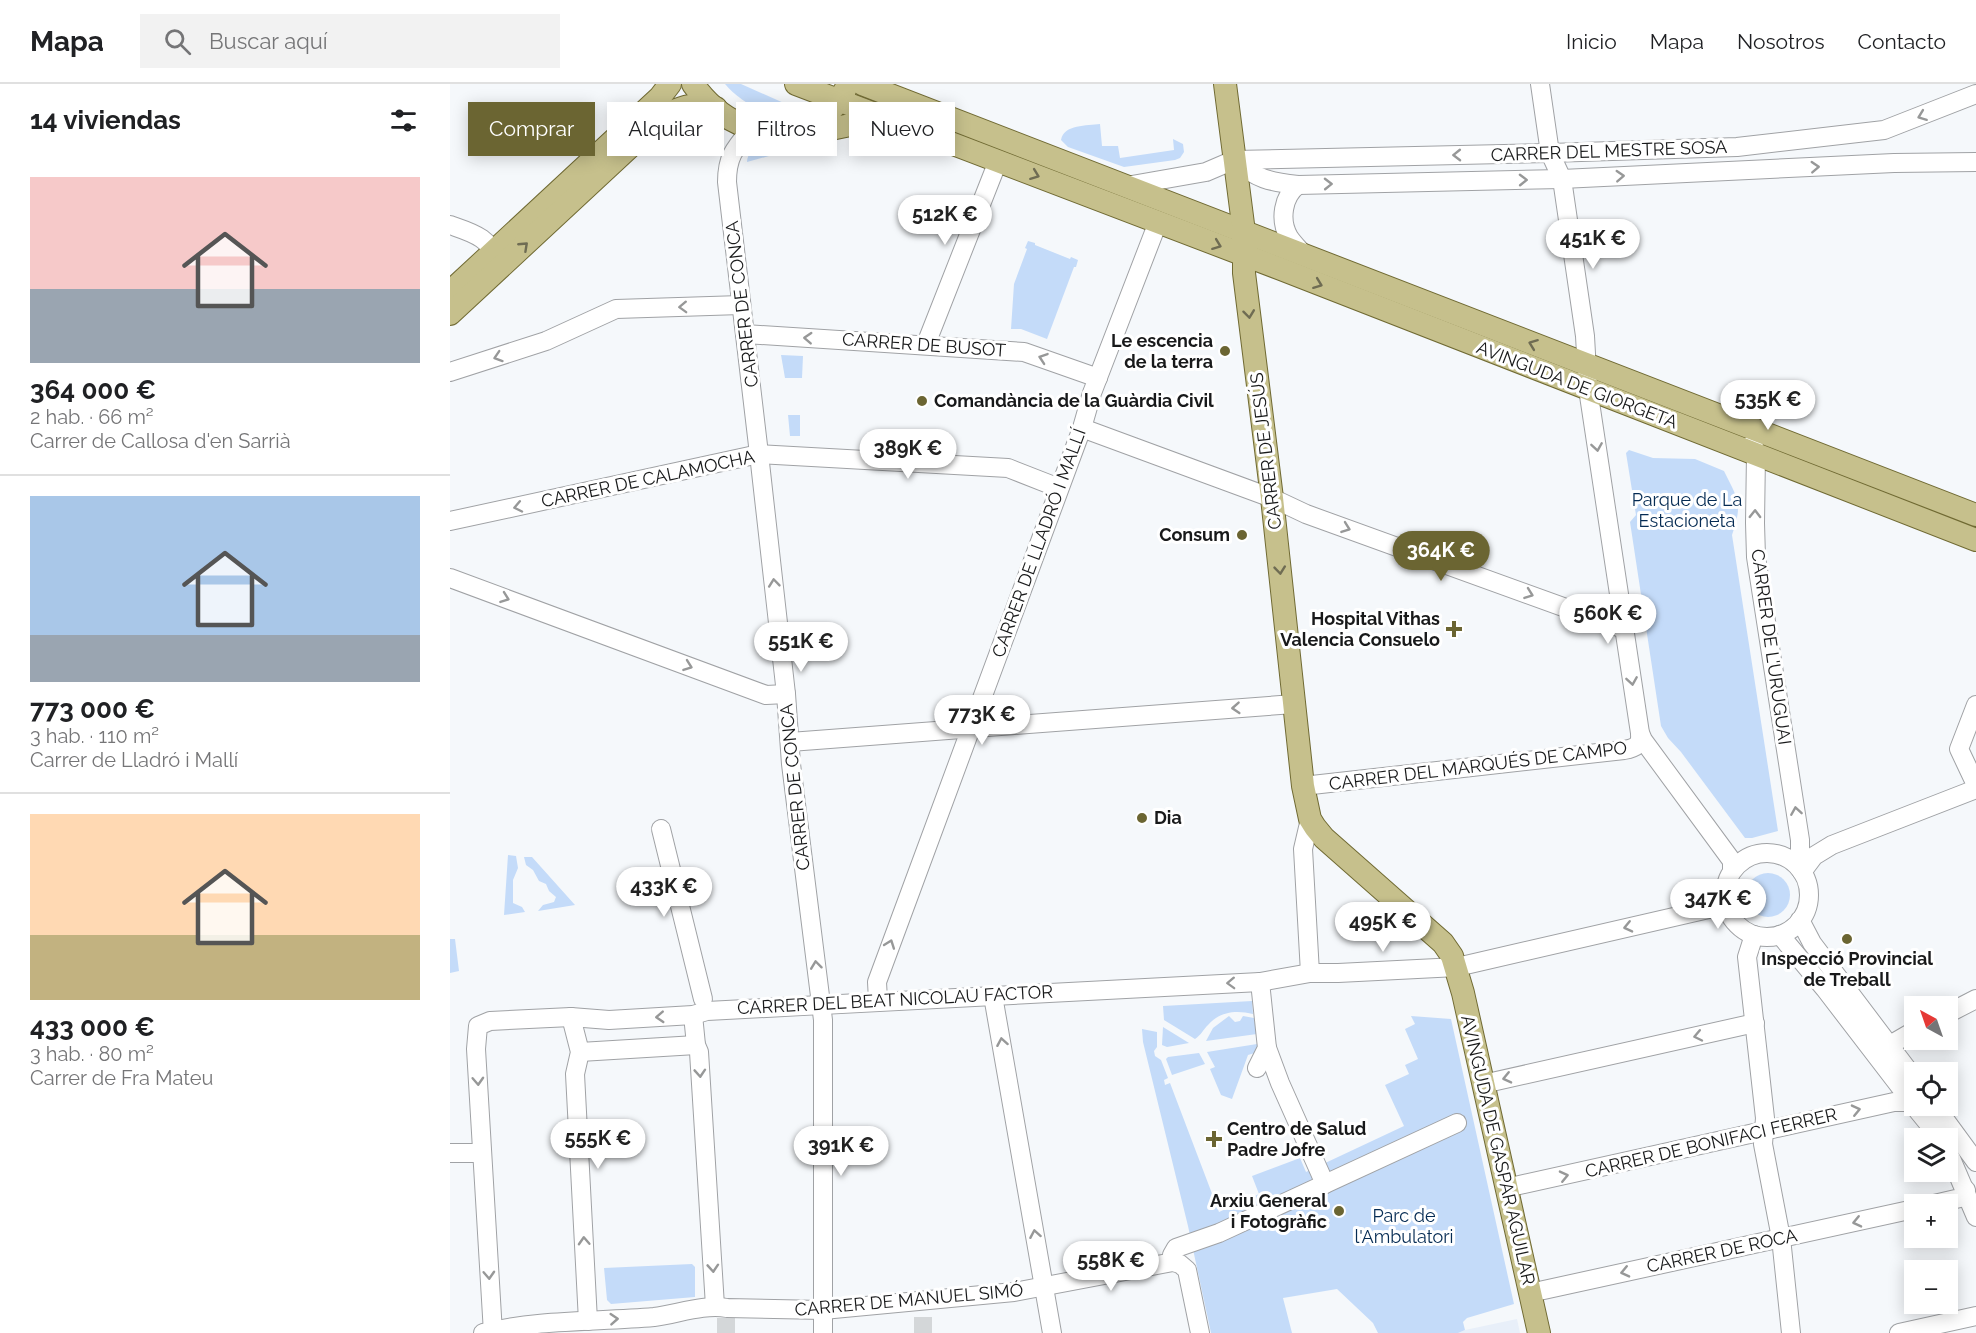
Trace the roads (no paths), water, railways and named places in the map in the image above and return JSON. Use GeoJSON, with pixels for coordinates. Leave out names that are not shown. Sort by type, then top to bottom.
{"type":"FeatureCollection","features":[{"type":"Feature","properties":{"kind":"main road"},"geometry":{"type":"LineString","coordinates":[[450,292],[660,97],[670,84]]}},
{"type":"Feature","properties":{"kind":"main road"},"geometry":{"type":"LineString","coordinates":[[693,84],[710,102]]}},
{"type":"Feature","properties":{"kind":"main road","name":"AVINGUDA DE GIORGETA"},"geometry":{"type":"LineString","coordinates":[[796,84],[844,92],[860,102]]}},
{"type":"Feature","properties":{"kind":"main road","name":"AVINGUDA DE GIORGETA"},"geometry":{"type":"LineString","coordinates":[[862,84],[1976,515]]}},
{"type":"Feature","properties":{"kind":"main road","name":"CARRER DE JESÚS"},"geometry":{"type":"LineString","coordinates":[[1225,84],[1244,232],[1244,273],[1272,498],[1294,704],[1310,819]]}},
{"type":"Feature","properties":{"kind":"main road","name":"AVINGUDA DE GIORGETA"},"geometry":{"type":"LineString","coordinates":[[955,144],[1976,540]]}},
{"type":"Feature","properties":{"kind":"main road"},"geometry":{"type":"LineString","coordinates":[[450,314],[620,156]]}},
{"type":"Feature","properties":{"kind":"main road","name":"AVINGUDA DE GASPAR AGUILAR"},"geometry":{"type":"LineString","coordinates":[[1310,819],[1324,838],[1443,943],[1457,967],[1539,1333]]}},
{"type":"Feature","properties":{"kind":"street"},"geometry":{"type":"LineString","coordinates":[[1540,84],[1550,153],[1562,179],[1585,336],[1588,389],[1640,732],[1732,861],[1732,871],[1726,886],[1726,905],[1730,916],[1738,925],[1754,935],[1765,937],[1779,935],[1800,920],[1808,900],[1808,889],[1801,871],[1782,856],[1762,853],[1750,856],[1732,871]]}},
{"type":"Feature","properties":{"kind":"street","name":"CARRER DEL MESTRE SOSA"},"geometry":{"type":"LineString","coordinates":[[1126,186],[1206,172],[1234,160],[1737,147],[1884,130],[1976,94]]}},
{"type":"Feature","properties":{"kind":"street"},"geometry":{"type":"LineString","coordinates":[[1872,132],[1877,164]]}},
{"type":"Feature","properties":{"kind":"street"},"geometry":{"type":"LineString","coordinates":[[1836,136],[1842,166]]}},
{"type":"Feature","properties":{"kind":"street","name":"CARRER DE CONCA"},"geometry":{"type":"LineString","coordinates":[[736,149],[733,151],[727,170],[786,694],[791,765],[823,1031],[823,1333]]}},
{"type":"Feature","properties":{"kind":"street","name":"CARRER DEL MESTRE SOSA"},"geometry":{"type":"LineString","coordinates":[[1234,160],[1250,173],[1268,181],[1298,184],[1562,179],[1877,164],[1976,162]]}},
{"type":"Feature","properties":{"kind":"street"},"geometry":{"type":"LineString","coordinates":[[926,344],[998,161]]}},
{"type":"Feature","properties":{"kind":"street"},"geometry":{"type":"LineString","coordinates":[[1298,184],[1286,198],[1284,225],[1291,240],[1304,255]]}},
{"type":"Feature","properties":{"kind":"street","name":"CARRER DE LLADRÓ I MALLÍ"},"geometry":{"type":"LineString","coordinates":[[878,1000],[877,982],[1082,428],[1098,378],[1158,222]]}},
{"type":"Feature","properties":{"kind":"street"},"geometry":{"type":"LineString","coordinates":[[450,225],[477,235],[494,252],[495,263],[485,282]]}},
{"type":"Feature","properties":{"kind":"street"},"geometry":{"type":"LineString","coordinates":[[450,372],[546,341],[616,309],[741,306]]}},
{"type":"Feature","properties":{"kind":"street","name":"CARRER DE BUSOT"},"geometry":{"type":"LineString","coordinates":[[745,334],[1024,352],[1098,378]]}},
{"type":"Feature","properties":{"kind":"street","name":"CARRER DE L'URUGUAI"},"geometry":{"type":"LineString","coordinates":[[1744,426],[1750,435],[1756,454],[1756,557],[1800,849],[1801,871]]}},
{"type":"Feature","properties":{"kind":"street"},"geometry":{"type":"LineString","coordinates":[[1082,428],[1272,498],[1306,514],[1624,629]]}},
{"type":"Feature","properties":{"kind":"street","name":"CARRER DE CALAMOCHA"},"geometry":{"type":"LineString","coordinates":[[450,521],[759,454],[1008,468],[1059,488]]}},
{"type":"Feature","properties":{"kind":"street"},"geometry":{"type":"LineString","coordinates":[[450,578],[766,695],[786,694]]}},
{"type":"Feature","properties":{"kind":"street"},"geometry":{"type":"LineString","coordinates":[[790,742],[1294,704]]}},
{"type":"Feature","properties":{"kind":"street"},"geometry":{"type":"LineString","coordinates":[[1801,871],[1814,856],[1832,845],[1976,787],[1959,749],[1976,705]]}},
{"type":"Feature","properties":{"kind":"street","name":"CARRER DEL MARQUÉS DE CAMPO"},"geometry":{"type":"LineString","coordinates":[[1304,786],[1624,750],[1636,747],[1640,743],[1640,732]]}},
{"type":"Feature","properties":{"kind":"street"},"geometry":{"type":"LineString","coordinates":[[1310,819],[1303,849],[1310,972]]}},
{"type":"Feature","properties":{"kind":"street"},"geometry":{"type":"LineString","coordinates":[[661,829],[702,999]]}},
{"type":"Feature","properties":{"kind":"street"},"geometry":{"type":"LineString","coordinates":[[1782,856],[1800,849],[1832,845]]}},
{"type":"Feature","properties":{"kind":"street","name":"CARRER DEL BEAT NICOLAU FACTOR"},"geometry":{"type":"LineString","coordinates":[[482,1153],[476,1029],[481,1024],[490,1021],[571,1017],[609,1020],[878,1000],[1260,982],[1310,972],[1338,974],[1457,967],[1726,905]]}},
{"type":"Feature","properties":{"kind":"street"},"geometry":{"type":"LineString","coordinates":[[1800,920],[1812,943],[1904,1064]]}},
{"type":"Feature","properties":{"kind":"street"},"geometry":{"type":"LineString","coordinates":[[1754,935],[1747,957],[1765,1118],[1762,1144],[1781,1238],[1791,1333]]}},
{"type":"Feature","properties":{"kind":"street"},"geometry":{"type":"LineString","coordinates":[[1779,935],[1825,989],[1904,1093]]}},
{"type":"Feature","properties":{"kind":"street"},"geometry":{"type":"LineString","coordinates":[[1260,982],[1267,1048],[1325,1184]]}},
{"type":"Feature","properties":{"kind":"street"},"geometry":{"type":"LineString","coordinates":[[993,996],[1052,1333]]}},
{"type":"Feature","properties":{"kind":"street"},"geometry":{"type":"LineString","coordinates":[[1958,1008],[1976,999]]}},
{"type":"Feature","properties":{"kind":"street"},"geometry":{"type":"LineString","coordinates":[[693,1015],[696,1045],[699,1052],[723,1311]]}},
{"type":"Feature","properties":{"kind":"street"},"geometry":{"type":"LineString","coordinates":[[571,1017],[580,1052],[575,1074],[588,1321]]}},
{"type":"Feature","properties":{"kind":"street"},"geometry":{"type":"LineString","coordinates":[[1483,1084],[1755,1023]]}},
{"type":"Feature","properties":{"kind":"street"},"geometry":{"type":"LineString","coordinates":[[1890,1045],[1904,1037]]}},
{"type":"Feature","properties":{"kind":"street"},"geometry":{"type":"LineString","coordinates":[[580,1052],[696,1045]]}},
{"type":"Feature","properties":{"kind":"street"},"geometry":{"type":"LineString","coordinates":[[1257,1068],[1267,1048]]}},
{"type":"Feature","properties":{"kind":"street","name":"CARRER DE BONIFACI FERRER"},"geometry":{"type":"LineString","coordinates":[[1506,1188],[1894,1102],[1904,1102]]}},
{"type":"Feature","properties":{"kind":"street"},"geometry":{"type":"LineString","coordinates":[[1922,1116],[1932,1128]]}},
{"type":"Feature","properties":{"kind":"street"},"geometry":{"type":"LineString","coordinates":[[1942,1116],[1976,1162]]}},
{"type":"Feature","properties":{"kind":"street"},"geometry":{"type":"LineString","coordinates":[[1200,1333],[1186,1270],[1177,1263],[1172,1255],[1176,1248],[1219,1233],[1457,1123]]}},
{"type":"Feature","properties":{"kind":"street"},"geometry":{"type":"LineString","coordinates":[[450,1153],[482,1153],[489,1332]]}},
{"type":"Feature","properties":{"kind":"street"},"geometry":{"type":"LineString","coordinates":[[1958,1167],[1971,1189],[1976,1217]]}},
{"type":"Feature","properties":{"kind":"street"},"geometry":{"type":"LineString","coordinates":[[1958,1198],[1971,1189]]}},
{"type":"Feature","properties":{"kind":"street","name":"CARRER DE ROCA"},"geometry":{"type":"LineString","coordinates":[[1530,1293],[1904,1211]]}},
{"type":"Feature","properties":{"kind":"street","name":"CARRER DE MANUEL SIMÓ"},"geometry":{"type":"LineString","coordinates":[[489,1332],[516,1325],[723,1311],[923,1309],[1177,1263]]}},
{"type":"Feature","properties":{"kind":"street"},"geometry":{"type":"LineString","coordinates":[[1899,1333],[1976,1316]]}},
{"type":"Feature","properties":{"kind":"tunnel"},"geometry":{"type":"LineString","coordinates":[[923,1317],[923,1333]]}},
{"type":"Feature","properties":{"kind":"tunnel"},"geometry":{"type":"LineString","coordinates":[[726,1318],[726,1333]]}},
{"type":"Feature","properties":{"kind":"place","name":"Le escencia de la terra"},"geometry":{"type":"Point","coordinates":[1225,351]}},
{"type":"Feature","properties":{"kind":"place","name":"Comandància de la Guàrdia Civil"},"geometry":{"type":"Point","coordinates":[922,401]}},
{"type":"Feature","properties":{"kind":"place","name":"Consum"},"geometry":{"type":"Point","coordinates":[1242,535]}},
{"type":"Feature","properties":{"kind":"place","name":"Hospital Vithas Valencia Consuelo"},"geometry":{"type":"Point","coordinates":[1454,629]}},
{"type":"Feature","properties":{"kind":"place","name":"Dia"},"geometry":{"type":"Point","coordinates":[1142,818]}},
{"type":"Feature","properties":{"kind":"place","name":"Inspecció Provincial de Treball"},"geometry":{"type":"Point","coordinates":[1847,939]}},
{"type":"Feature","properties":{"kind":"place","name":"Centro de Salud Padre Jofre"},"geometry":{"type":"Point","coordinates":[1214,1139]}},
{"type":"Feature","properties":{"kind":"place","name":"Arxiu General i Fotogràfic"},"geometry":{"type":"Point","coordinates":[1339,1211]}},
{"type":"Feature","properties":{"kind":"park label","name":"Parque de La Estacioneta"},"geometry":{"type":"Point","coordinates":[1687,510]}},
{"type":"Feature","properties":{"kind":"park label","name":"Parc de l'Ambulatori"},"geometry":{"type":"Point","coordinates":[1404,1226]}}]}
